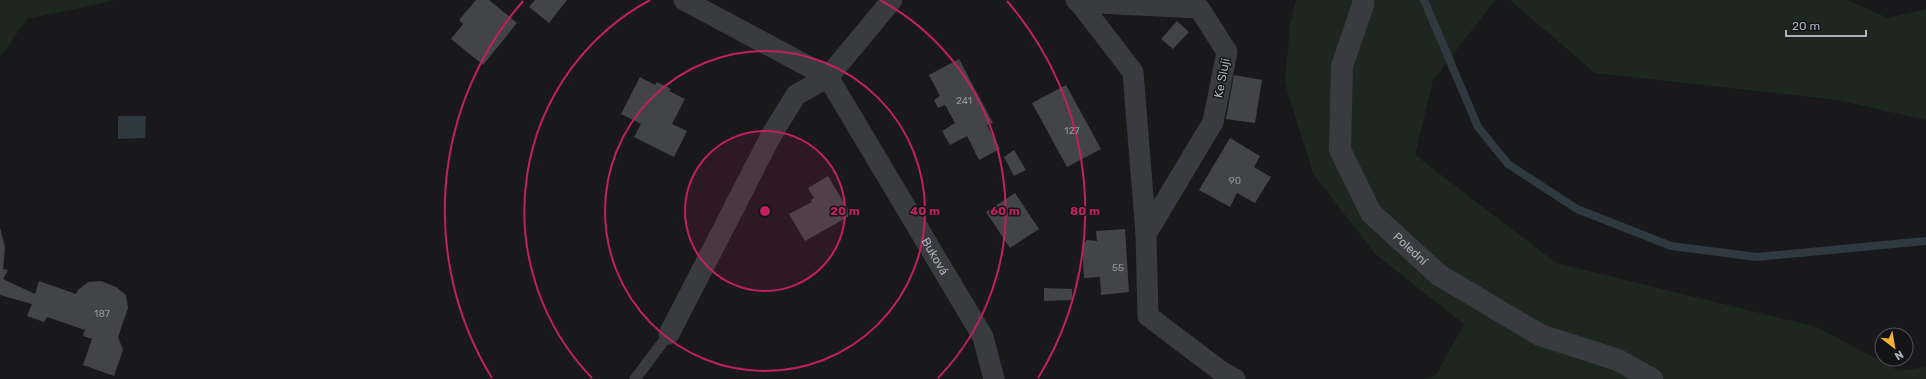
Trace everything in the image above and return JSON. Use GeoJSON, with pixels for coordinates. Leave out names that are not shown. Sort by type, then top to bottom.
{"type":"FeatureCollection","features":[{"type":"Feature","properties":{"kind":"street"},"geometry":{"type":"LineString","coordinates":[[684,0],[828,77]]}},
{"type":"Feature","properties":{"kind":"street"},"geometry":{"type":"LineString","coordinates":[[669,334],[772,134],[796,95],[828,77],[892,0]]}},
{"type":"Feature","properties":{"kind":"street","name":"Polední"},"geometry":{"type":"LineString","coordinates":[[1362,0],[1363,5],[1342,66],[1340,150],[1371,213],[1439,274],[1540,335],[1618,360],[1652,379]]}},
{"type":"Feature","properties":{"kind":"street","name":"Ke Sluji"},"geometry":{"type":"LineString","coordinates":[[1077,1],[1199,8],[1227,52],[1213,122],[1146,234]]}},
{"type":"Feature","properties":{"kind":"street","name":"Ke Sluji"},"geometry":{"type":"LineString","coordinates":[[1077,1],[1133,72],[1146,234],[1148,316],[1222,372],[1235,379]]}},
{"type":"Feature","properties":{"kind":"street","name":"Buková"},"geometry":{"type":"LineString","coordinates":[[828,77],[983,337],[994,379]]}},
{"type":"Feature","properties":{"kind":"lane"},"geometry":{"type":"LineString","coordinates":[[635,379],[669,334]]}},
{"type":"Feature","properties":{"kind":"shaded area"},"geometry":{"type":"Polygon","coordinates":[[[0,0],[116,0],[27,19],[0,57],[0,0]]]}},
{"type":"Feature","properties":{"kind":"shaded area"},"geometry":{"type":"Polygon","coordinates":[[[1296,0],[1495,0],[1433,80],[1415,155],[1556,263],[1817,327],[1874,358],[1874,367],[1892,367],[1899,371],[1926,367],[1926,379],[1426,379],[1436,375],[1464,324],[1375,254],[1313,173],[1285,83],[1290,24],[1296,0]]]}},
{"type":"Feature","properties":{"kind":"shaded area"},"geometry":{"type":"Polygon","coordinates":[[[1510,0],[1847,0],[1888,18],[1926,9],[1926,120],[1838,100],[1595,73],[1510,0]]]}},
{"type":"Feature","properties":{"kind":"shaded area"},"geometry":{"type":"Polygon","coordinates":[[[118,116],[146,116],[145,138],[118,139],[118,116]]]}},
{"type":"Feature","properties":{"kind":"building"},"geometry":{"type":"Polygon","coordinates":[[[476,0],[489,0],[517,23],[483,65],[451,39],[463,24],[459,20],[476,0]]]}},
{"type":"Feature","properties":{"kind":"building"},"geometry":{"type":"Polygon","coordinates":[[[535,0],[567,0],[549,23],[529,7],[535,0]]]}},
{"type":"Feature","properties":{"kind":"building"},"geometry":{"type":"Polygon","coordinates":[[[1177,21],[1189,32],[1173,49],[1161,39],[1177,21]]]}},
{"type":"Feature","properties":{"kind":"building"},"geometry":{"type":"Polygon","coordinates":[[[959,59],[993,123],[987,125],[1000,149],[979,160],[967,136],[950,145],[942,131],[955,123],[945,105],[938,108],[934,100],[940,96],[929,75],[959,59]]]}},
{"type":"Feature","properties":{"kind":"building"},"geometry":{"type":"Polygon","coordinates":[[[1234,75],[1262,80],[1255,123],[1226,119],[1234,75]]]}},
{"type":"Feature","properties":{"kind":"building"},"geometry":{"type":"Polygon","coordinates":[[[640,77],[655,85],[657,82],[671,89],[669,91],[685,99],[672,124],[687,131],[674,157],[634,137],[641,124],[621,114],[640,77]]]}},
{"type":"Feature","properties":{"kind":"building"},"geometry":{"type":"Polygon","coordinates":[[[1066,85],[1101,149],[1067,167],[1032,103],[1066,85]]]}},
{"type":"Feature","properties":{"kind":"building"},"geometry":{"type":"Polygon","coordinates":[[[1230,138],[1260,156],[1254,167],[1271,177],[1255,203],[1237,193],[1230,207],[1199,190],[1230,138]]]}},
{"type":"Feature","properties":{"kind":"building"},"geometry":{"type":"Polygon","coordinates":[[[1014,150],[1026,170],[1014,176],[1004,157],[1014,150]]]}},
{"type":"Feature","properties":{"kind":"building"},"geometry":{"type":"Polygon","coordinates":[[[828,176],[851,215],[805,241],[789,214],[812,202],[811,200],[814,198],[808,188],[828,176]]]}},
{"type":"Feature","properties":{"kind":"building"},"geometry":{"type":"Polygon","coordinates":[[[1015,193],[1039,229],[1010,248],[986,212],[1015,193]]]}},
{"type":"Feature","properties":{"kind":"building"},"geometry":{"type":"Polygon","coordinates":[[[0,228],[5,247],[3,269],[8,270],[3,279],[35,294],[39,281],[76,294],[78,290],[88,282],[101,281],[116,287],[126,295],[128,308],[118,337],[123,350],[114,376],[83,365],[92,339],[83,336],[85,330],[47,317],[44,322],[27,316],[32,304],[0,295],[0,228]]]}},
{"type":"Feature","properties":{"kind":"building"},"geometry":{"type":"Polygon","coordinates":[[[1125,229],[1129,292],[1101,295],[1100,277],[1084,278],[1082,245],[1087,240],[1097,241],[1096,231],[1125,229]]]}},
{"type":"Feature","properties":{"kind":"building"},"geometry":{"type":"Polygon","coordinates":[[[1044,288],[1072,289],[1072,300],[1044,301],[1044,288]]]}},
{"type":"Feature","properties":{"kind":"waterway"},"geometry":{"type":"LineString","coordinates":[[1424,0],[1478,127],[1508,164],[1577,209],[1671,246],[1757,257],[1926,241]]}}]}
